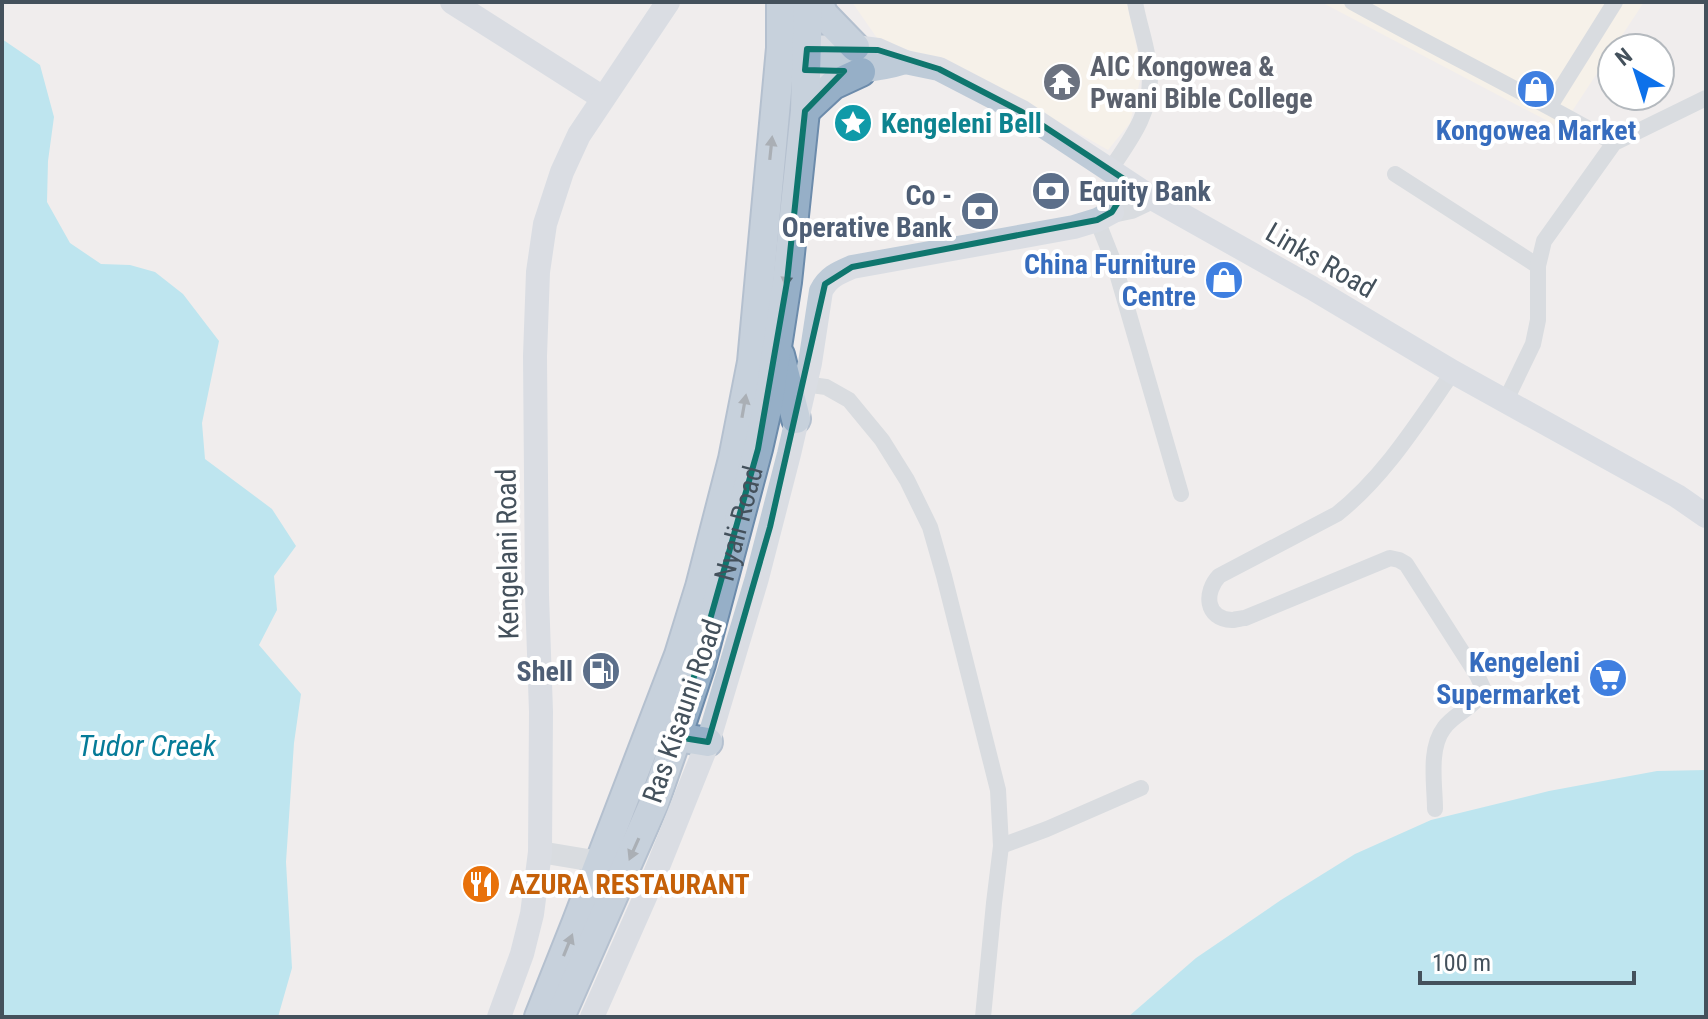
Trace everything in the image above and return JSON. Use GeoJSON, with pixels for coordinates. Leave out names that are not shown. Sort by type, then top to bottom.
{"type":"FeatureCollection","features":[{"type":"Feature","properties":{"kind":"highway","name":"Nyali Road"},"geometry":{"type":"LineString","coordinates":[[560,1017],[654,803],[677,737],[701,664],[768,405],[787,282],[805,111],[781,2]]}},
{"type":"Feature","properties":{"kind":"highway","name":"Nyali Road"},"geometry":{"type":"LineString","coordinates":[[539,1017],[679,655],[700,587],[733,459],[752,362],[759,266],[793,59],[808,2]]}},
{"type":"Feature","properties":{"kind":"highway"},"geometry":{"type":"LineString","coordinates":[[805,111],[858,59],[824,15],[818,2]]}},
{"type":"Feature","properties":{"kind":"highway"},"geometry":{"type":"LineString","coordinates":[[777,343],[796,419]]}},
{"type":"Feature","properties":{"kind":"highway"},"geometry":{"type":"LineString","coordinates":[[677,737],[708,742]]}},
{"type":"Feature","properties":{"kind":"main road"},"geometry":{"type":"LineString","coordinates":[[452,2],[603,98]]}},
{"type":"Feature","properties":{"kind":"main road","name":"Kengelani Road"},"geometry":{"type":"LineString","coordinates":[[499,1017],[522,954],[532,914],[540,852],[541,712],[535,398],[538,272],[545,224],[562,172],[579,135],[668,2]]}},
{"type":"Feature","properties":{"kind":"main road","name":"Links Road"},"geometry":{"type":"LineString","coordinates":[[793,59],[858,59],[878,50],[905,62],[939,69],[1022,112],[1152,198],[1453,372],[1677,496],[1706,516]]}},
{"type":"Feature","properties":{"kind":"main road","name":"Ras Kisauni Road"},"geometry":{"type":"LineString","coordinates":[[592,1017],[653,879],[708,742],[757,578],[810,363],[821,291],[825,284],[852,267],[1074,227],[1104,216]]}},
{"type":"Feature","properties":{"kind":"street"},"geometry":{"type":"LineString","coordinates":[[1135,2],[1150,75],[1148,93],[1138,129],[1104,216],[1114,263],[1181,494]]}},
{"type":"Feature","properties":{"kind":"street"},"geometry":{"type":"LineString","coordinates":[[1352,2],[1614,143]]}},
{"type":"Feature","properties":{"kind":"street"},"geometry":{"type":"LineString","coordinates":[[1550,106],[1615,2]]}},
{"type":"Feature","properties":{"kind":"street"},"geometry":{"type":"LineString","coordinates":[[1506,400],[1533,344],[1538,320],[1538,266],[1544,241],[1614,143],[1706,98]]}},
{"type":"Feature","properties":{"kind":"street"},"geometry":{"type":"LineString","coordinates":[[1395,174],[1538,266]]}},
{"type":"Feature","properties":{"kind":"street","name":"Ras Kisauni Road"},"geometry":{"type":"LineString","coordinates":[[1104,216],[1152,198]]}},
{"type":"Feature","properties":{"kind":"street"},"geometry":{"type":"LineString","coordinates":[[1435,809],[1434,760],[1438,737],[1445,725],[1479,698],[1483,688],[1406,564],[1390,558],[1245,618],[1232,620],[1216,615],[1209,604],[1209,594],[1211,584],[1219,576],[1337,514],[1353,502],[1386,466],[1453,372]]}},
{"type":"Feature","properties":{"kind":"street"},"geometry":{"type":"LineString","coordinates":[[804,384],[831,389],[855,406],[882,440],[907,480],[930,527],[998,790],[1001,846],[983,1017]]}},
{"type":"Feature","properties":{"kind":"street"},"geometry":{"type":"LineString","coordinates":[[1001,846],[1141,788]]}},
{"type":"Feature","properties":{"kind":"street"},"geometry":{"type":"LineString","coordinates":[[540,852],[600,862]]}},
{"type":"Feature","properties":{"kind":"highlighted area"},"geometry":{"type":"Polygon","coordinates":[[[807,49],[878,50],[939,69],[1022,112],[1130,183],[1112,212],[1097,220],[852,267],[825,284],[770,527],[708,742],[677,737],[758,449],[787,282],[805,111],[844,71],[805,70],[807,49]]]}},
{"type":"Feature","properties":{"kind":"shaded area"},"geometry":{"type":"Polygon","coordinates":[[[852,2],[1127,2],[1142,72],[1130,123],[1108,150],[977,76],[877,38],[852,2]]]}},
{"type":"Feature","properties":{"kind":"shaded area","name":"Kongowea Market"},"geometry":{"type":"Polygon","coordinates":[[[1321,2],[1644,2],[1624,32],[1596,32],[1596,75],[1561,128],[1321,2]]]}},
{"type":"Feature","properties":{"kind":"water","name":"Tudor Creek"},"geometry":{"type":"Polygon","coordinates":[[[2,39],[40,65],[54,117],[47,202],[70,243],[101,264],[130,265],[155,272],[183,294],[219,341],[202,423],[205,459],[272,509],[296,546],[274,576],[277,610],[259,645],[301,694],[294,743],[286,862],[292,968],[278,1017],[2,1017],[2,39]]]}},
{"type":"Feature","properties":{"kind":"water"},"geometry":{"type":"Polygon","coordinates":[[[1706,770],[1706,1017],[1128,1017],[1196,958],[1281,900],[1355,854],[1431,820],[1549,791],[1657,771],[1706,770]]]}},
{"type":"Feature","properties":{"kind":"place","name":"AIC Kongowea & Pwani Bible College"},"geometry":{"type":"Point","coordinates":[1062,82]}},
{"type":"Feature","properties":{"kind":"place","name":"Kongowea Market"},"geometry":{"type":"Point","coordinates":[1536,89]}},
{"type":"Feature","properties":{"kind":"place","name":"Kengeleni Bell"},"geometry":{"type":"Point","coordinates":[853,123]}},
{"type":"Feature","properties":{"kind":"place","name":"Equity Bank"},"geometry":{"type":"Point","coordinates":[1051,191]}},
{"type":"Feature","properties":{"kind":"place","name":"Co - Operative Bank"},"geometry":{"type":"Point","coordinates":[980,211]}},
{"type":"Feature","properties":{"kind":"place","name":"China Furniture Centre"},"geometry":{"type":"Point","coordinates":[1224,280]}},
{"type":"Feature","properties":{"kind":"place","name":"Shell"},"geometry":{"type":"Point","coordinates":[601,671]}},
{"type":"Feature","properties":{"kind":"place","name":"Kengeleni Supermarket"},"geometry":{"type":"Point","coordinates":[1608,678]}},
{"type":"Feature","properties":{"kind":"place","name":"AZURA RESTAURANT"},"geometry":{"type":"Point","coordinates":[481,884]}}]}
